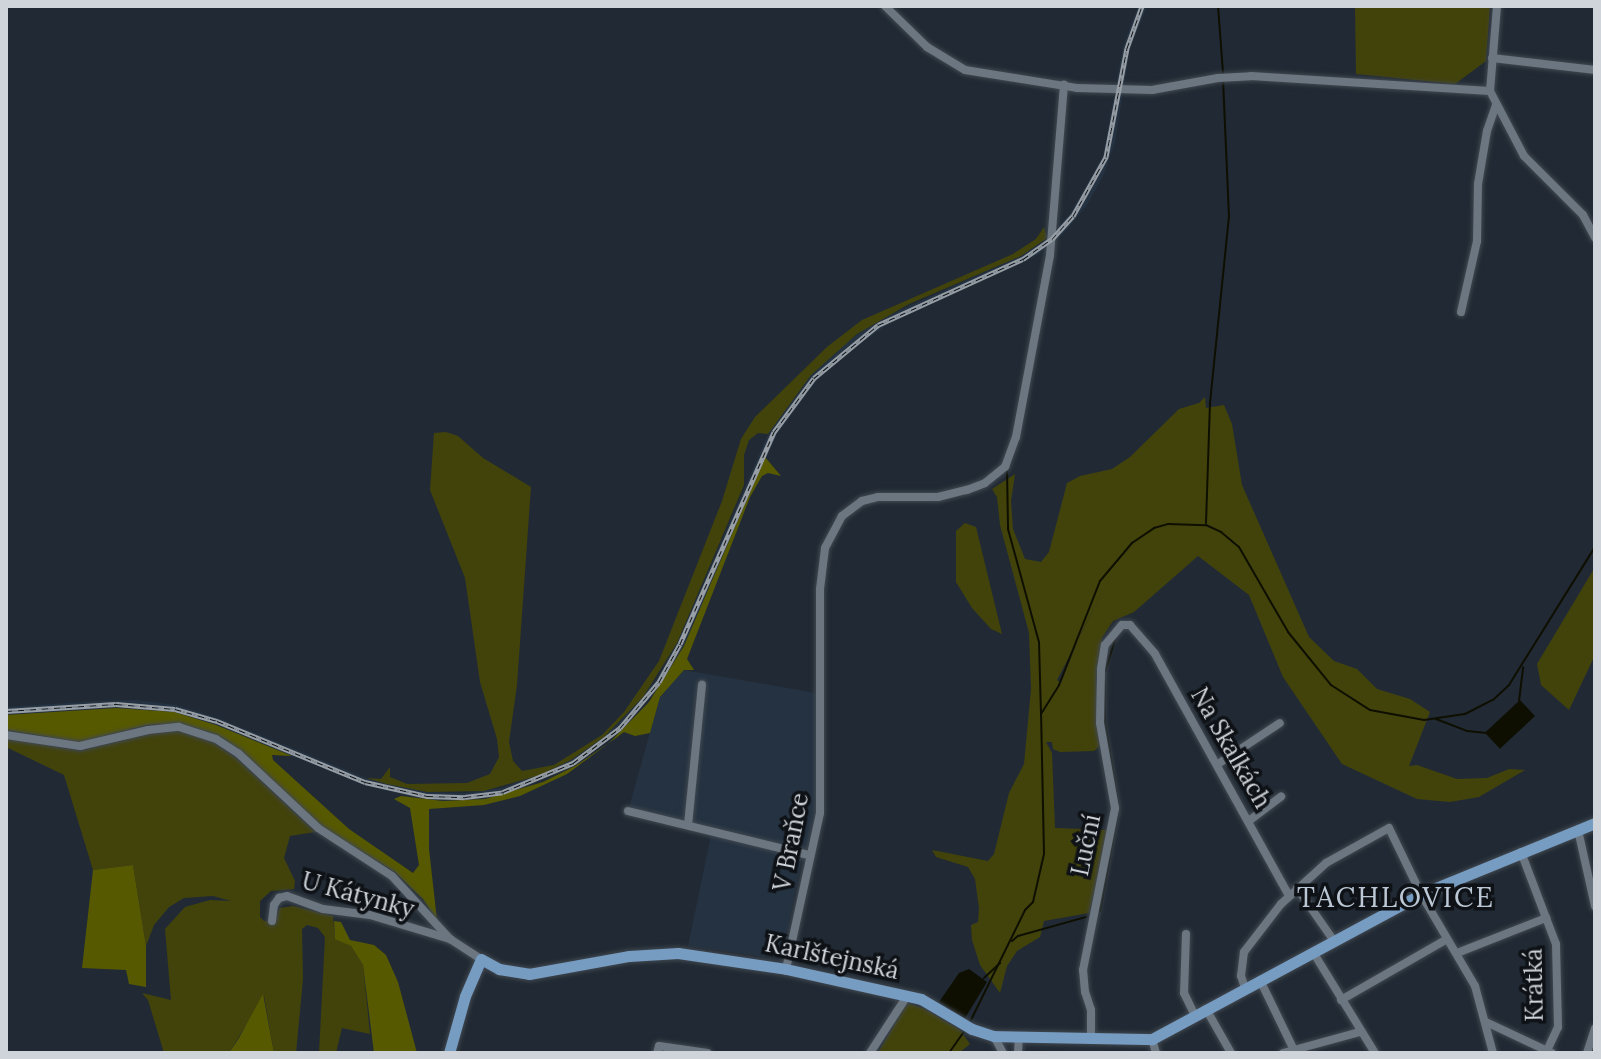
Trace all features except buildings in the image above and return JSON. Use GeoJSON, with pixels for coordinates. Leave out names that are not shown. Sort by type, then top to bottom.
{"type":"FeatureCollection","features":[{"type":"Feature","properties":{"kind":"main road","name":"Karlštejnská"},"geometry":{"type":"LineString","coordinates":[[481,959],[499,969],[529,974],[629,956],[678,953],[786,969],[921,999],[968,1026],[994,1036],[1152,1039],[1421,894],[1586,826]]}},
{"type":"Feature","properties":{"kind":"main road"},"geometry":{"type":"LineString","coordinates":[[449,1053],[465,996],[481,959]]}},
{"type":"Feature","properties":{"kind":"street"},"geometry":{"type":"LineString","coordinates":[[885,6],[927,47],[965,70],[1064,85],[1152,90],[1222,77],[1490,91]]}},
{"type":"Feature","properties":{"kind":"street"},"geometry":{"type":"LineString","coordinates":[[1497,6],[1490,91],[1529,163],[1592,222],[1595,238]]}},
{"type":"Feature","properties":{"kind":"street"},"geometry":{"type":"LineString","coordinates":[[1492,58],[1595,70]]}},
{"type":"Feature","properties":{"kind":"street","name":"V Braňce"},"geometry":{"type":"LineString","coordinates":[[786,969],[820,813],[823,785],[822,561],[831,532],[842,516],[862,501],[878,497],[938,497],[967,490],[998,475],[1012,452],[1050,255],[1064,85]]}},
{"type":"Feature","properties":{"kind":"street"},"geometry":{"type":"LineString","coordinates":[[1461,312],[1477,241],[1480,170],[1496,105]]}},
{"type":"Feature","properties":{"kind":"street","name":"Luční"},"geometry":{"type":"LineString","coordinates":[[1091,1040],[1091,1010],[1083,970],[1115,808],[1100,723],[1101,669],[1105,645],[1111,633],[1122,625],[1130,625]]}},
{"type":"Feature","properties":{"kind":"street","name":"Na Skalkách"},"geometry":{"type":"LineString","coordinates":[[1130,625],[1155,654],[1250,820],[1289,896]]}},
{"type":"Feature","properties":{"kind":"street"},"geometry":{"type":"LineString","coordinates":[[688,825],[702,685]]}},
{"type":"Feature","properties":{"kind":"street"},"geometry":{"type":"LineString","coordinates":[[1218,764],[1280,723]]}},
{"type":"Feature","properties":{"kind":"street","name":"Karlštejnská"},"geometry":{"type":"LineString","coordinates":[[6,735],[60,745],[100,744],[164,727],[179,727],[216,739],[239,754],[318,828],[392,876],[450,939],[481,959]]}},
{"type":"Feature","properties":{"kind":"street"},"geometry":{"type":"LineString","coordinates":[[1250,820],[1281,797]]}},
{"type":"Feature","properties":{"kind":"street"},"geometry":{"type":"LineString","coordinates":[[628,811],[809,855]]}},
{"type":"Feature","properties":{"kind":"street"},"geometry":{"type":"LineString","coordinates":[[1586,826],[1595,906]]}},
{"type":"Feature","properties":{"kind":"street"},"geometry":{"type":"LineString","coordinates":[[1245,988],[1241,976],[1244,952],[1289,896],[1326,863],[1389,828],[1421,894],[1475,986],[1493,1053]]}},
{"type":"Feature","properties":{"kind":"street","name":"Krátká"},"geometry":{"type":"LineString","coordinates":[[1521,852],[1556,944],[1558,1027],[1550,1052]]}},
{"type":"Feature","properties":{"kind":"street"},"geometry":{"type":"LineString","coordinates":[[1297,888],[1334,941]]}},
{"type":"Feature","properties":{"kind":"street","name":"U Kátynky"},"geometry":{"type":"LineString","coordinates":[[272,921],[274,905],[279,898],[287,896],[323,909],[370,915],[450,939]]}},
{"type":"Feature","properties":{"kind":"street"},"geometry":{"type":"LineString","coordinates":[[1457,953],[1546,918]]}},
{"type":"Feature","properties":{"kind":"street"},"geometry":{"type":"LineString","coordinates":[[1186,934],[1184,993],[1195,1016]]}},
{"type":"Feature","properties":{"kind":"street"},"geometry":{"type":"LineString","coordinates":[[1341,1000],[1447,939]]}},
{"type":"Feature","properties":{"kind":"street"},"geometry":{"type":"LineString","coordinates":[[1313,952],[1375,1053]]}},
{"type":"Feature","properties":{"kind":"street"},"geometry":{"type":"LineString","coordinates":[[1260,980],[1294,1050]]}},
{"type":"Feature","properties":{"kind":"street"},"geometry":{"type":"LineString","coordinates":[[870,1053],[907,996]]}},
{"type":"Feature","properties":{"kind":"street"},"geometry":{"type":"LineString","coordinates":[[1206,1009],[1231,1053]]}},
{"type":"Feature","properties":{"kind":"street"},"geometry":{"type":"LineString","coordinates":[[1486,1022],[1550,1052]]}},
{"type":"Feature","properties":{"kind":"street"},"geometry":{"type":"LineString","coordinates":[[1587,1053],[1595,1028]]}},
{"type":"Feature","properties":{"kind":"street"},"geometry":{"type":"LineString","coordinates":[[1283,1053],[1360,1032]]}},
{"type":"Feature","properties":{"kind":"street"},"geometry":{"type":"LineString","coordinates":[[994,1036],[1003,1053]]}},
{"type":"Feature","properties":{"kind":"street"},"geometry":{"type":"LineString","coordinates":[[1018,1053],[1019,1036]]}},
{"type":"Feature","properties":{"kind":"street"},"geometry":{"type":"LineString","coordinates":[[1152,1039],[1156,1053]]}},
{"type":"Feature","properties":{"kind":"street"},"geometry":{"type":"LineString","coordinates":[[658,1050],[707,1053]]}},
{"type":"Feature","properties":{"kind":"shaded area"},"geometry":{"type":"Polygon","coordinates":[[[1138,6],[1147,6],[1130,49],[1115,142],[1104,174],[1087,205],[1064,233],[1039,254],[894,320],[847,352],[817,380],[777,434],[684,646],[662,684],[622,730],[575,766],[504,796],[465,801],[426,800],[364,785],[216,725],[174,712],[116,708],[6,715],[6,707],[100,701],[136,700],[176,705],[218,718],[366,778],[427,792],[465,793],[502,788],[571,760],[617,725],[656,680],[677,643],[770,430],[811,375],[842,346],[876,321],[1021,256],[1049,236],[1070,214],[1103,156],[1123,47],[1138,6]]]}},
{"type":"Feature","properties":{"kind":"shaded area"},"geometry":{"type":"Polygon","coordinates":[[[1355,6],[1490,6],[1486,61],[1455,84],[1356,74],[1355,6]]]}},
{"type":"Feature","properties":{"kind":"shaded area"},"geometry":{"type":"Polygon","coordinates":[[[1044,227],[1047,238],[1021,256],[909,304],[857,334],[811,375],[768,434],[758,433],[749,440],[744,455],[744,485],[677,643],[643,697],[604,737],[571,760],[540,775],[484,791],[427,792],[366,778],[381,779],[390,767],[390,777],[407,784],[467,783],[490,774],[499,757],[497,739],[480,682],[465,578],[430,490],[434,433],[446,432],[458,436],[483,458],[531,487],[517,685],[509,742],[513,761],[522,771],[554,765],[602,735],[624,712],[659,661],[722,501],[741,439],[755,417],[827,347],[862,320],[1013,254],[1036,239],[1044,227]]]}},
{"type":"Feature","properties":{"kind":"shaded area"},"geometry":{"type":"Polygon","coordinates":[[[1205,397],[1206,408],[1224,405],[1232,424],[1242,485],[1309,637],[1334,661],[1357,669],[1377,689],[1410,699],[1430,712],[1409,766],[1417,765],[1457,779],[1487,778],[1509,769],[1525,770],[1479,797],[1450,802],[1417,799],[1342,764],[1283,677],[1249,595],[1198,556],[1134,612],[1113,621],[1102,638],[1096,679],[1102,744],[1094,751],[1060,752],[1053,749],[1052,742],[1046,742],[1052,753],[1055,828],[1109,830],[1089,913],[1044,921],[1040,937],[1017,951],[1007,966],[1000,993],[980,965],[972,940],[971,925],[978,922],[979,908],[975,879],[968,867],[936,857],[932,850],[988,861],[994,854],[1009,793],[1024,764],[1031,689],[1029,633],[1000,525],[997,497],[992,489],[1015,474],[1011,501],[1013,529],[1025,559],[1041,562],[1049,552],[1067,483],[1080,476],[1112,469],[1130,457],[1179,409],[1199,403],[1205,397]],[[1078,640],[1057,680],[1061,683],[1078,640]]]}},
{"type":"Feature","properties":{"kind":"shaded area"},"geometry":{"type":"Polygon","coordinates":[[[765,457],[781,476],[768,473],[762,476],[750,497],[687,659],[694,670],[684,670],[660,697],[650,733],[635,736],[624,732],[567,774],[520,796],[484,805],[429,809],[429,849],[437,920],[423,899],[395,872],[320,825],[242,751],[218,735],[180,723],[147,725],[80,742],[6,730],[6,715],[116,708],[174,712],[216,725],[292,756],[272,755],[273,760],[349,829],[413,873],[419,865],[410,808],[394,799],[401,796],[443,801],[485,799],[543,782],[575,766],[609,743],[649,702],[684,646],[765,457]]]}},
{"type":"Feature","properties":{"kind":"shaded area"},"geometry":{"type":"Polygon","coordinates":[[[965,523],[976,527],[1002,634],[991,629],[972,608],[956,582],[956,531],[965,523]]]}},
{"type":"Feature","properties":{"kind":"shaded area"},"geometry":{"type":"Polygon","coordinates":[[[1595,567],[1595,655],[1569,710],[1541,685],[1537,664],[1595,567]]]}},
{"type":"Feature","properties":{"kind":"shaded area"},"geometry":{"type":"Polygon","coordinates":[[[684,670],[822,694],[823,785],[809,855],[628,811],[660,697],[684,670]]]}},
{"type":"Feature","properties":{"kind":"shaded area"},"geometry":{"type":"Polygon","coordinates":[[[1520,700],[1535,716],[1500,749],[1485,733],[1520,700]]]}},
{"type":"Feature","properties":{"kind":"shaded area"},"geometry":{"type":"Polygon","coordinates":[[[179,731],[214,743],[236,758],[315,832],[290,836],[284,858],[295,881],[294,889],[271,891],[260,901],[260,917],[264,921],[275,920],[280,908],[293,906],[333,916],[335,938],[351,946],[363,965],[370,1034],[342,1028],[336,1053],[319,1053],[325,937],[318,928],[307,925],[302,929],[303,979],[296,1053],[274,1053],[264,996],[229,1053],[164,1053],[148,1000],[142,993],[171,1000],[165,929],[185,907],[210,900],[231,901],[213,896],[184,898],[169,907],[154,925],[146,946],[133,865],[93,870],[64,775],[6,747],[6,739],[80,751],[149,734],[179,731]]]}},
{"type":"Feature","properties":{"kind":"shaded area"},"geometry":{"type":"Polygon","coordinates":[[[711,835],[802,857],[782,956],[765,954],[765,957],[688,946],[711,835]]]}},
{"type":"Feature","properties":{"kind":"shaded area"},"geometry":{"type":"Polygon","coordinates":[[[133,865],[146,946],[146,987],[129,984],[126,970],[82,968],[93,870],[133,865]]]}},
{"type":"Feature","properties":{"kind":"shaded area"},"geometry":{"type":"Polygon","coordinates":[[[334,921],[341,922],[350,940],[374,945],[386,955],[398,982],[417,1053],[374,1053],[363,965],[351,946],[335,939],[334,921]]]}},
{"type":"Feature","properties":{"kind":"shaded area"},"geometry":{"type":"Polygon","coordinates":[[[969,969],[987,982],[965,1018],[939,1002],[959,973],[969,969]]]}},
{"type":"Feature","properties":{"kind":"shaded area"},"geometry":{"type":"Polygon","coordinates":[[[263,994],[274,1053],[229,1053],[239,1038],[263,994]]]}},
{"type":"Feature","properties":{"kind":"shaded area"},"geometry":{"type":"Polygon","coordinates":[[[907,1003],[925,1009],[960,1030],[970,1044],[959,1053],[878,1053],[907,1003]]]}},
{"type":"Feature","properties":{"kind":"waterway"},"geometry":{"type":"LineString","coordinates":[[1218,6],[1223,73]]}},
{"type":"Feature","properties":{"kind":"waterway"},"geometry":{"type":"LineString","coordinates":[[1206,523],[1210,403],[1229,217],[1223,79]]}},
{"type":"Feature","properties":{"kind":"waterway"},"geometry":{"type":"LineString","coordinates":[[1007,469],[1008,529],[1039,642],[1041,714]]}},
{"type":"Feature","properties":{"kind":"waterway"},"geometry":{"type":"LineString","coordinates":[[969,1024],[1025,910],[1033,902],[1044,854],[1041,714],[1059,685],[1100,581],[1132,543],[1154,528],[1168,524],[1206,525],[1221,532],[1239,547],[1288,632],[1331,685],[1370,710],[1424,720],[1465,714],[1493,700],[1509,685],[1595,547]]}},
{"type":"Feature","properties":{"kind":"waterway"},"geometry":{"type":"LineString","coordinates":[[1105,672],[1115,640]]}},
{"type":"Feature","properties":{"kind":"waterway"},"geometry":{"type":"LineString","coordinates":[[1519,701],[1523,667]]}},
{"type":"Feature","properties":{"kind":"waterway"},"geometry":{"type":"LineString","coordinates":[[1105,682],[1105,723],[1118,803]]}},
{"type":"Feature","properties":{"kind":"waterway"},"geometry":{"type":"LineString","coordinates":[[1436,719],[1467,731],[1487,733]]}},
{"type":"Feature","properties":{"kind":"waterway"},"geometry":{"type":"LineString","coordinates":[[1100,911],[1117,817]]}},
{"type":"Feature","properties":{"kind":"waterway"},"geometry":{"type":"LineString","coordinates":[[1012,941],[1018,936],[1086,917]]}},
{"type":"Feature","properties":{"kind":"waterway"},"geometry":{"type":"LineString","coordinates":[[984,978],[1000,963]]}},
{"type":"Feature","properties":{"kind":"waterway"},"geometry":{"type":"LineString","coordinates":[[949,1053],[966,1029]]}},
{"type":"Feature","properties":{"kind":"railway"},"geometry":{"type":"LineString","coordinates":[[6,711],[116,704],[175,709],[217,721],[365,782],[427,796],[465,797],[503,792],[573,763],[620,728],[659,682],[680,644],[774,432],[814,378],[878,325],[1023,259],[1052,239],[1073,216],[1106,157],[1127,48],[1142,6]]}},
{"type":"Feature","properties":{"kind":"district","name":"TACHLOVICE"},"geometry":{"type":"Point","coordinates":[1396,897]}}]}
